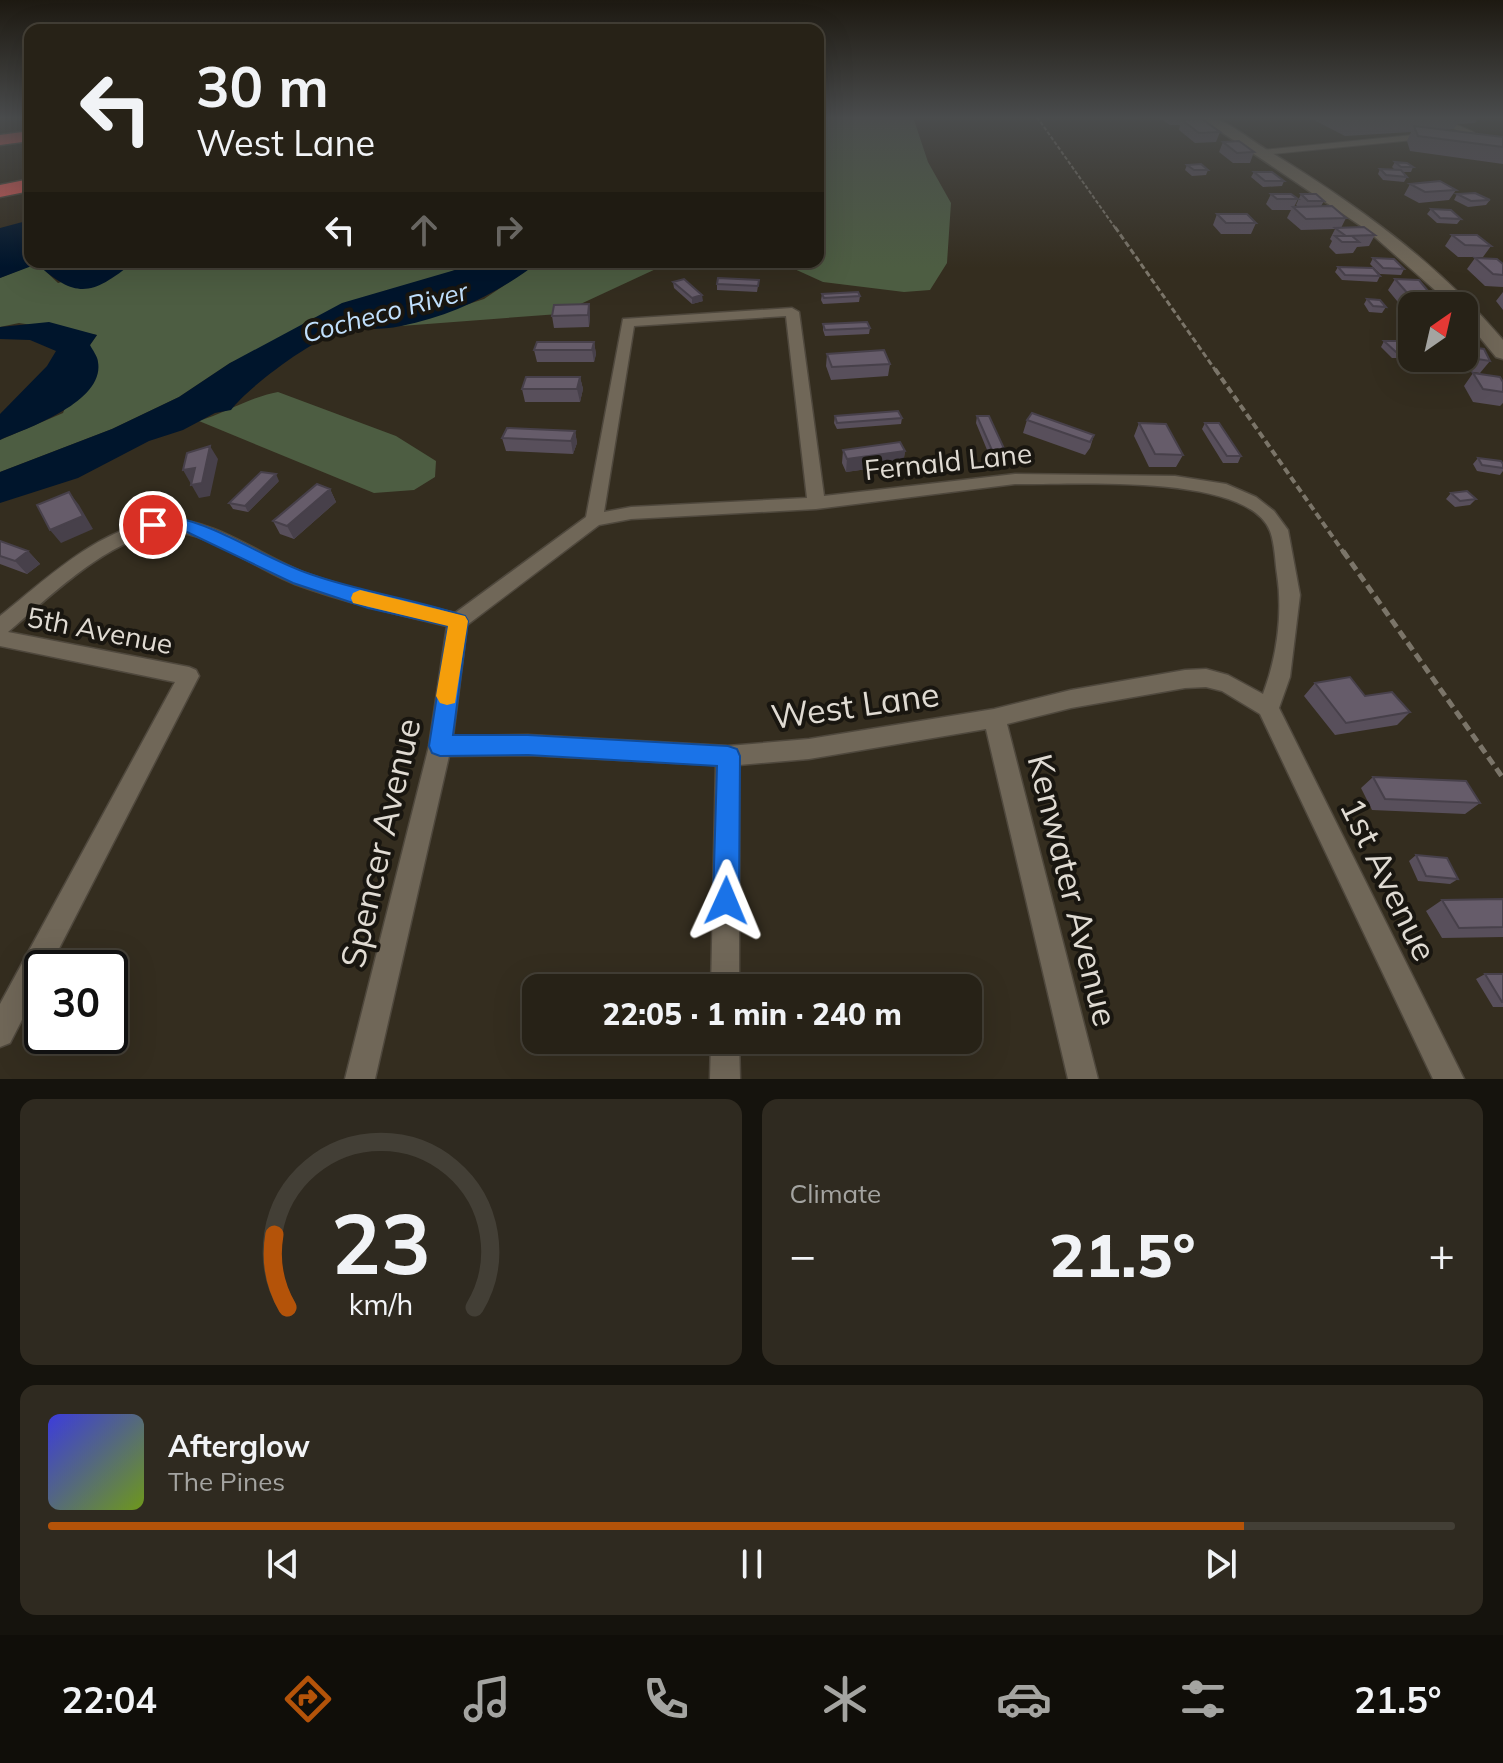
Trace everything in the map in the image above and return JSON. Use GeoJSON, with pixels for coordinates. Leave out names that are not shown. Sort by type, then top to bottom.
{"type":"FeatureCollection","features":[{"type":"Feature","properties":{"kind":"highway"},"geometry":{"type":"LineString","coordinates":[[3,191],[24,186]]}},
{"type":"Feature","properties":{"kind":"street"},"geometry":{"type":"LineString","coordinates":[[1281,167],[1371,223],[1424,266],[1450,292]]}},
{"type":"Feature","properties":{"kind":"street"},"geometry":{"type":"LineString","coordinates":[[594,520],[628,322],[661,319],[792,312],[816,503]]}},
{"type":"Feature","properties":{"kind":"street"},"geometry":{"type":"LineString","coordinates":[[1478,323],[1503,353]]}},
{"type":"Feature","properties":{"kind":"street","name":"Fernald Lane"},"geometry":{"type":"LineString","coordinates":[[458,621],[594,520],[631,513],[816,503],[1015,479],[1175,481],[1226,490],[1250,501],[1268,515],[1279,530],[1286,556],[1290,595],[1280,677],[1268,708]]}},
{"type":"Feature","properties":{"kind":"street"},"geometry":{"type":"LineString","coordinates":[[0,627],[115,541],[153,525],[174,523],[192,527],[299,578],[368,600],[458,621]]}},
{"type":"Feature","properties":{"kind":"street","name":"Spencer Avenue"},"geometry":{"type":"LineString","coordinates":[[360,1079],[440,746],[458,621]]}},
{"type":"Feature","properties":{"kind":"street","name":"5th Avenue"},"geometry":{"type":"LineString","coordinates":[[0,638],[189,676],[9,999]]}},
{"type":"Feature","properties":{"kind":"street","name":"West Lane"},"geometry":{"type":"LineString","coordinates":[[440,746],[528,745],[728,756],[809,749],[994,718],[1071,699],[1206,678],[1228,684],[1268,708]]}},
{"type":"Feature","properties":{"kind":"street","name":"1st Avenue"},"geometry":{"type":"LineString","coordinates":[[1268,708],[1449,1079]]}},
{"type":"Feature","properties":{"kind":"street","name":"Kenwater Avenue"},"geometry":{"type":"LineString","coordinates":[[994,718],[1083,1079]]}},
{"type":"Feature","properties":{"kind":"street"},"geometry":{"type":"LineString","coordinates":[[725,974],[728,756]]}},
{"type":"Feature","properties":{"kind":"street"},"geometry":{"type":"LineString","coordinates":[[0,1033],[9,999]]}},
{"type":"Feature","properties":{"kind":"street"},"geometry":{"type":"LineString","coordinates":[[725,1054],[725,1079]]}},
{"type":"Feature","properties":{"kind":"path"},"geometry":{"type":"LineString","coordinates":[[1072,167],[1503,778]]}},
{"type":"Feature","properties":{"kind":"green space"},"geometry":{"type":"Polygon","coordinates":[[[824,167],[931,167],[951,203],[947,263],[930,290],[904,292],[823,282],[792,268],[824,268],[824,167]]]}},
{"type":"Feature","properties":{"kind":"green space"},"geometry":{"type":"Polygon","coordinates":[[[25,268],[42,268],[58,283],[112,268],[458,268],[230,363],[179,397],[112,429],[0,472],[0,440],[63,413],[90,345],[97,335],[19,323],[0,327],[0,278],[25,268]]]}},
{"type":"Feature","properties":{"kind":"green space"},"geometry":{"type":"Polygon","coordinates":[[[530,268],[658,268],[559,314],[401,326],[484,299],[530,268]]]}},
{"type":"Feature","properties":{"kind":"green space"},"geometry":{"type":"Polygon","coordinates":[[[278,392],[396,436],[436,461],[435,477],[414,490],[374,493],[199,421],[278,392]]]}},
{"type":"Feature","properties":{"kind":"water"},"geometry":{"type":"Polygon","coordinates":[[[24,222],[24,268],[26,268],[0,278],[0,228],[24,222]]]}},
{"type":"Feature","properties":{"kind":"water"},"geometry":{"type":"Polygon","coordinates":[[[42,268],[125,268],[107,281],[86,289],[64,284],[42,268]]]}},
{"type":"Feature","properties":{"kind":"water","name":"Cocheco River"},"geometry":{"type":"Polygon","coordinates":[[[530,268],[507,284],[456,310],[420,322],[329,336],[282,365],[251,389],[231,410],[215,413],[183,430],[149,441],[78,478],[0,503],[0,472],[112,429],[179,397],[230,363],[342,303],[455,270],[530,268]]]}},
{"type":"Feature","properties":{"kind":"water"},"geometry":{"type":"Polygon","coordinates":[[[49,322],[97,335],[90,345],[98,360],[97,376],[90,389],[62,412],[0,440],[0,414],[47,366],[56,351],[30,340],[0,339],[0,327],[49,322]]]}},
{"type":"Feature","properties":{"kind":"building"},"geometry":{"type":"Polygon","coordinates":[[[1380,169],[1401,170],[1407,177],[1386,175],[1380,169]]]}},
{"type":"Feature","properties":{"kind":"building"},"geometry":{"type":"Polygon","coordinates":[[[1254,172],[1272,172],[1284,181],[1265,181],[1254,172]]]}},
{"type":"Feature","properties":{"kind":"building"},"geometry":{"type":"Polygon","coordinates":[[[1440,181],[1456,190],[1425,192],[1410,184],[1440,181]]]}},
{"type":"Feature","properties":{"kind":"building"},"geometry":{"type":"Polygon","coordinates":[[[1475,193],[1490,200],[1471,201],[1457,194],[1475,193]]]}},
{"type":"Feature","properties":{"kind":"building"},"geometry":{"type":"Polygon","coordinates":[[[1271,194],[1291,194],[1298,199],[1277,199],[1271,194]]]}},
{"type":"Feature","properties":{"kind":"building"},"geometry":{"type":"Polygon","coordinates":[[[1301,194],[1316,194],[1324,201],[1308,201],[1301,194]]]}},
{"type":"Feature","properties":{"kind":"building"},"geometry":{"type":"Polygon","coordinates":[[[1332,206],[1346,218],[1306,219],[1293,207],[1332,206]]]}},
{"type":"Feature","properties":{"kind":"building"},"geometry":{"type":"Polygon","coordinates":[[[1431,209],[1451,210],[1461,219],[1440,218],[1431,209]]]}},
{"type":"Feature","properties":{"kind":"building"},"geometry":{"type":"Polygon","coordinates":[[[1217,214],[1247,214],[1256,223],[1226,223],[1217,214]]]}},
{"type":"Feature","properties":{"kind":"building"},"geometry":{"type":"Polygon","coordinates":[[[1364,227],[1375,235],[1346,236],[1335,228],[1364,227]]]}},
{"type":"Feature","properties":{"kind":"building"},"geometry":{"type":"Polygon","coordinates":[[[1452,235],[1477,235],[1491,246],[1465,245],[1452,235]]]}},
{"type":"Feature","properties":{"kind":"building"},"geometry":{"type":"Polygon","coordinates":[[[1335,236],[1352,236],[1359,242],[1342,242],[1335,236]]]}},
{"type":"Feature","properties":{"kind":"building"},"geometry":{"type":"Polygon","coordinates":[[[1373,258],[1394,259],[1404,269],[1383,268],[1373,258]]]}},
{"type":"Feature","properties":{"kind":"building"},"geometry":{"type":"Polygon","coordinates":[[[1475,258],[1497,259],[1503,264],[1503,275],[1493,274],[1475,258]]]}},
{"type":"Feature","properties":{"kind":"building"},"geometry":{"type":"Polygon","coordinates":[[[1338,267],[1373,268],[1380,276],[1345,275],[1338,267]]]}},
{"type":"Feature","properties":{"kind":"building"},"geometry":{"type":"Polygon","coordinates":[[[718,278],[759,280],[758,286],[717,284],[718,278]]]}},
{"type":"Feature","properties":{"kind":"building"},"geometry":{"type":"Polygon","coordinates":[[[684,279],[702,295],[692,298],[673,282],[684,279]]]}},
{"type":"Feature","properties":{"kind":"building"},"geometry":{"type":"Polygon","coordinates":[[[1395,279],[1419,280],[1429,292],[1406,292],[1395,279]]]}},
{"type":"Feature","properties":{"kind":"building"},"geometry":{"type":"Polygon","coordinates":[[[858,292],[860,296],[824,298],[822,294],[858,292]]]}},
{"type":"Feature","properties":{"kind":"building"},"geometry":{"type":"Polygon","coordinates":[[[1367,299],[1380,300],[1386,307],[1373,306],[1367,299]]]}},
{"type":"Feature","properties":{"kind":"building"},"geometry":{"type":"Polygon","coordinates":[[[589,304],[588,315],[552,316],[554,305],[589,304]]]}},
{"type":"Feature","properties":{"kind":"building"},"geometry":{"type":"Polygon","coordinates":[[[867,322],[870,328],[825,330],[823,324],[867,322]]]}},
{"type":"Feature","properties":{"kind":"building"},"geometry":{"type":"Polygon","coordinates":[[[1384,341],[1398,341],[1396,352],[1384,341]]]}},
{"type":"Feature","properties":{"kind":"building"},"geometry":{"type":"Polygon","coordinates":[[[537,342],[594,342],[592,350],[534,350],[537,342]]]}},
{"type":"Feature","properties":{"kind":"building"},"geometry":{"type":"Polygon","coordinates":[[[1478,348],[1484,349],[1490,361],[1478,359],[1478,348]]]}},
{"type":"Feature","properties":{"kind":"building"},"geometry":{"type":"Polygon","coordinates":[[[884,350],[890,364],[832,367],[827,354],[884,350]]]}},
{"type":"Feature","properties":{"kind":"building"},"geometry":{"type":"Polygon","coordinates":[[[1473,373],[1500,377],[1503,392],[1483,389],[1473,373]]]}},
{"type":"Feature","properties":{"kind":"building"},"geometry":{"type":"Polygon","coordinates":[[[526,377],[580,377],[577,389],[522,389],[526,377]]]}},
{"type":"Feature","properties":{"kind":"building"},"geometry":{"type":"Polygon","coordinates":[[[898,411],[902,418],[837,423],[835,416],[898,411]]]}},
{"type":"Feature","properties":{"kind":"building"},"geometry":{"type":"Polygon","coordinates":[[[1032,413],[1094,435],[1090,442],[1027,420],[1032,413]]]}},
{"type":"Feature","properties":{"kind":"building"},"geometry":{"type":"Polygon","coordinates":[[[977,416],[989,416],[1007,455],[994,455],[977,416]]]}},
{"type":"Feature","properties":{"kind":"building"},"geometry":{"type":"Polygon","coordinates":[[[1139,423],[1166,424],[1183,455],[1155,454],[1139,423]]]}},
{"type":"Feature","properties":{"kind":"building"},"geometry":{"type":"Polygon","coordinates":[[[1205,423],[1219,423],[1241,456],[1227,456],[1205,423]]]}},
{"type":"Feature","properties":{"kind":"building"},"geometry":{"type":"Polygon","coordinates":[[[507,428],[575,431],[571,441],[502,438],[507,428]]]}},
{"type":"Feature","properties":{"kind":"building"},"geometry":{"type":"Polygon","coordinates":[[[900,442],[905,451],[847,459],[843,450],[900,442]]]}},
{"type":"Feature","properties":{"kind":"building"},"geometry":{"type":"Polygon","coordinates":[[[210,446],[202,483],[191,485],[195,468],[183,470],[187,453],[210,446]]]}},
{"type":"Feature","properties":{"kind":"building"},"geometry":{"type":"Polygon","coordinates":[[[1478,458],[1501,461],[1503,468],[1482,465],[1478,458]]]}},
{"type":"Feature","properties":{"kind":"building"},"geometry":{"type":"Polygon","coordinates":[[[261,472],[276,474],[245,506],[229,503],[261,472]]]}},
{"type":"Feature","properties":{"kind":"building"},"geometry":{"type":"Polygon","coordinates":[[[317,484],[330,489],[287,526],[273,521],[317,484]]]}},
{"type":"Feature","properties":{"kind":"building"},"geometry":{"type":"Polygon","coordinates":[[[1467,491],[1476,499],[1460,501],[1451,493],[1467,491]]]}},
{"type":"Feature","properties":{"kind":"building"},"geometry":{"type":"Polygon","coordinates":[[[69,492],[83,516],[50,530],[37,505],[69,492]]]}},
{"type":"Feature","properties":{"kind":"building"},"geometry":{"type":"Polygon","coordinates":[[[0,541],[28,551],[15,561],[0,556],[0,541]]]}},
{"type":"Feature","properties":{"kind":"building"},"geometry":{"type":"Polygon","coordinates":[[[1350,677],[1365,696],[1392,692],[1410,712],[1346,723],[1315,683],[1350,677]]]}},
{"type":"Feature","properties":{"kind":"building"},"geometry":{"type":"Polygon","coordinates":[[[1373,777],[1466,781],[1480,803],[1385,799],[1373,777]]]}},
{"type":"Feature","properties":{"kind":"building"},"geometry":{"type":"Polygon","coordinates":[[[1416,855],[1447,858],[1458,879],[1426,876],[1416,855]]]}},
{"type":"Feature","properties":{"kind":"building"},"geometry":{"type":"Polygon","coordinates":[[[1503,899],[1503,927],[1459,928],[1442,900],[1503,899]]]}},
{"type":"Feature","properties":{"kind":"building"},"geometry":{"type":"Polygon","coordinates":[[[1485,974],[1503,974],[1503,1002],[1502,1002],[1485,974]]]}},
{"type":"Feature","properties":{"kind":"slow traffic"},"geometry":{"type":"LineString","coordinates":[[360,598],[458,621],[447,696]]}},
{"type":"Feature","properties":{"kind":"route"},"geometry":{"type":"LineString","coordinates":[[153,525],[174,523],[192,527],[299,578],[368,600],[458,621],[440,746],[528,745],[728,756],[726,901]]}}]}
